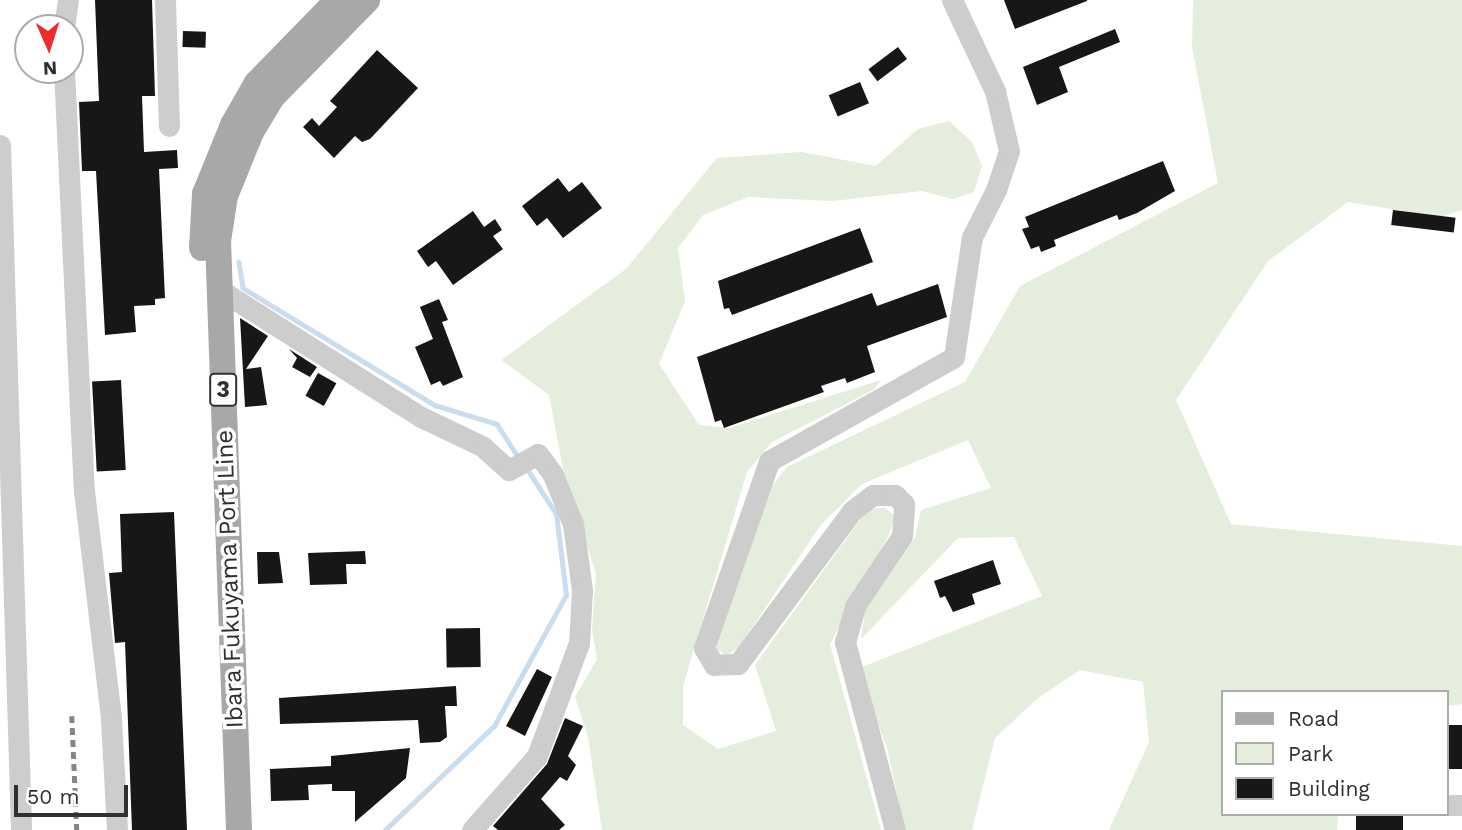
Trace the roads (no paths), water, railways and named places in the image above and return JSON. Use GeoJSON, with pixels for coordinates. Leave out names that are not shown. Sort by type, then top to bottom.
{"type":"FeatureCollection","features":[{"type":"Feature","properties":{"kind":"main road","name":"Ibara Fukuyama Port Line"},"geometry":{"type":"LineString","coordinates":[[224,830],[201,234],[205,194],[222,147],[257,83],[338,0]]}},
{"type":"Feature","properties":{"kind":"main road","name":"Ibara Fukuyama Port Line"},"geometry":{"type":"LineString","coordinates":[[239,830],[218,241],[225,195],[250,132],[295,71],[367,0]]}},
{"type":"Feature","properties":{"kind":"street"},"geometry":{"type":"LineString","coordinates":[[165,0],[169,126]]}},
{"type":"Feature","properties":{"kind":"street"},"geometry":{"type":"LineString","coordinates":[[895,830],[845,642],[855,606],[902,536],[904,504],[894,495],[873,495],[852,511],[738,664],[714,665],[705,648],[769,461],[954,357],[972,237],[996,190],[1009,151],[995,92],[952,0]]}},
{"type":"Feature","properties":{"kind":"street"},"geometry":{"type":"LineString","coordinates":[[65,84],[83,491],[111,719],[117,830]]}},
{"type":"Feature","properties":{"kind":"street"},"geometry":{"type":"LineString","coordinates":[[0,145],[21,830]]}},
{"type":"Feature","properties":{"kind":"street"},"geometry":{"type":"LineString","coordinates":[[220,290],[421,416],[482,446],[509,470],[535,455],[553,475],[573,524],[582,590],[579,643],[537,755],[472,830]]}},
{"type":"Feature","properties":{"kind":"waterway"},"geometry":{"type":"LineString","coordinates":[[239,262],[243,288],[435,405],[497,424],[519,458]]}},
{"type":"Feature","properties":{"kind":"waterway"},"geometry":{"type":"LineString","coordinates":[[385,830],[494,726],[566,595],[556,514],[526,468]]}},
{"type":"Feature","properties":{"kind":"railway"},"geometry":{"type":"LineString","coordinates":[[72,716],[77,830]]}}]}
